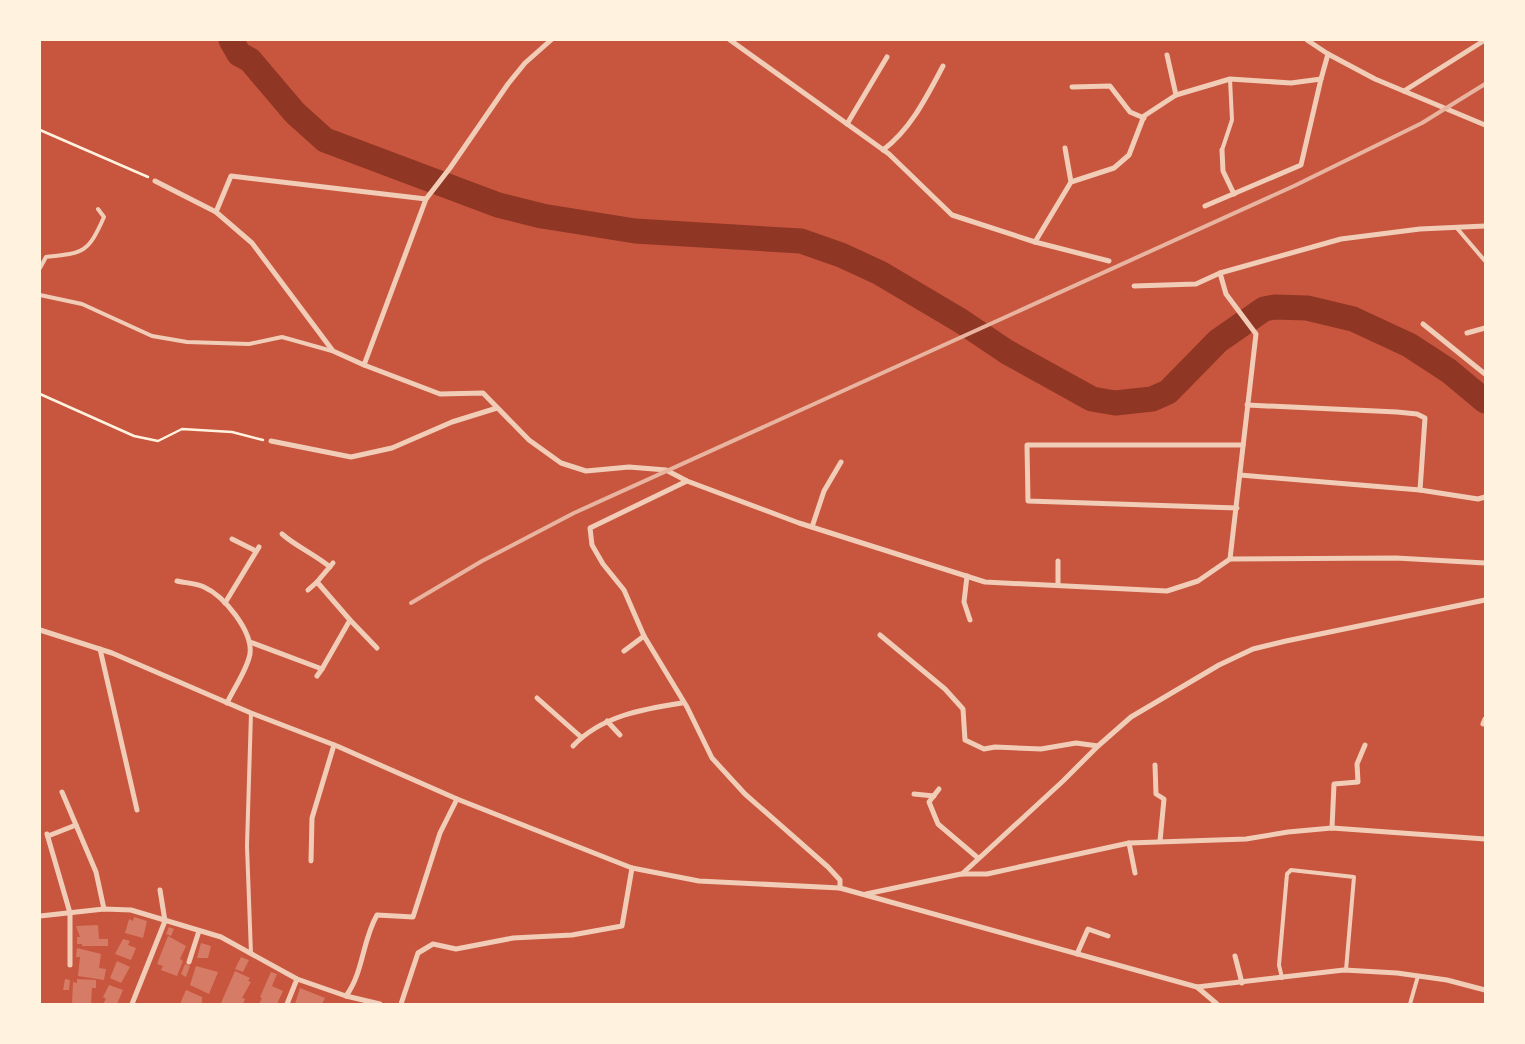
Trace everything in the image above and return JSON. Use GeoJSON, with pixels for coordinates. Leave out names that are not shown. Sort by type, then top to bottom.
{"type":"FeatureCollection","features":[{"type":"Feature","properties":{"kind":"street"},"geometry":{"type":"LineString","coordinates":[[364,366],[426,199],[450,168],[508,84],[525,63],[551,40]]}},
{"type":"Feature","properties":{"kind":"street"},"geometry":{"type":"LineString","coordinates":[[730,40],[883,150],[952,215],[1035,242],[1109,261]]}},
{"type":"Feature","properties":{"kind":"street"},"geometry":{"type":"LineString","coordinates":[[1307,40],[1328,54],[1404,91],[1478,124],[1485,125]]}},
{"type":"Feature","properties":{"kind":"street"},"geometry":{"type":"LineString","coordinates":[[1404,91],[1485,40]]}},
{"type":"Feature","properties":{"kind":"street"},"geometry":{"type":"LineString","coordinates":[[1206,206],[1301,165],[1328,54]]}},
{"type":"Feature","properties":{"kind":"street"},"geometry":{"type":"LineString","coordinates":[[1167,55],[1176,95]]}},
{"type":"Feature","properties":{"kind":"street"},"geometry":{"type":"LineString","coordinates":[[847,124],[887,56]]}},
{"type":"Feature","properties":{"kind":"street"},"geometry":{"type":"LineString","coordinates":[[883,150],[899,138],[925,100],[944,66]]}},
{"type":"Feature","properties":{"kind":"street"},"geometry":{"type":"LineString","coordinates":[[1071,182],[1114,168],[1129,155],[1144,118],[1176,95],[1230,79],[1291,83],[1321,79]]}},
{"type":"Feature","properties":{"kind":"street"},"geometry":{"type":"LineString","coordinates":[[1072,87],[1110,86],[1130,112],[1144,118]]}},
{"type":"Feature","properties":{"kind":"street"},"geometry":{"type":"LineString","coordinates":[[1035,242],[1071,182],[1065,148]]}},
{"type":"Feature","properties":{"kind":"street"},"geometry":{"type":"LineString","coordinates":[[1222,150],[1222,171],[1234,194]]}},
{"type":"Feature","properties":{"kind":"street"},"geometry":{"type":"LineString","coordinates":[[216,212],[231,176],[426,199]]}},
{"type":"Feature","properties":{"kind":"street"},"geometry":{"type":"LineString","coordinates":[[155,180],[216,212],[252,243],[333,351],[364,366],[440,394],[483,393],[529,440],[561,463],[586,471],[629,468],[666,470],[687,480],[812,527],[985,582],[1167,591],[1198,581],[1230,559],[1396,558],[1485,563]]}},
{"type":"Feature","properties":{"kind":"street"},"geometry":{"type":"LineString","coordinates":[[1134,286],[1196,284],[1220,273],[1341,239],[1420,229],[1485,226]]}},
{"type":"Feature","properties":{"kind":"street"},"geometry":{"type":"LineString","coordinates":[[1220,273],[1226,294],[1256,334],[1230,559]]}},
{"type":"Feature","properties":{"kind":"street"},"geometry":{"type":"LineString","coordinates":[[1422,324],[1485,374]]}},
{"type":"Feature","properties":{"kind":"street"},"geometry":{"type":"LineString","coordinates":[[1467,333],[1485,328]]}},
{"type":"Feature","properties":{"kind":"street"},"geometry":{"type":"LineString","coordinates":[[1247,405],[1417,414],[1425,418],[1420,490]]}},
{"type":"Feature","properties":{"kind":"street"},"geometry":{"type":"LineString","coordinates":[[271,441],[351,457],[392,448],[452,422],[498,408]]}},
{"type":"Feature","properties":{"kind":"street"},"geometry":{"type":"LineString","coordinates":[[1237,508],[1028,501],[1027,445],[1244,445]]}},
{"type":"Feature","properties":{"kind":"street"},"geometry":{"type":"LineString","coordinates":[[812,527],[824,491],[841,462]]}},
{"type":"Feature","properties":{"kind":"street"},"geometry":{"type":"LineString","coordinates":[[1240,475],[1420,490],[1478,499],[1485,497]]}},
{"type":"Feature","properties":{"kind":"street"},"geometry":{"type":"LineString","coordinates":[[687,480],[590,528],[592,545],[603,564],[624,590],[644,636],[682,703],[687,707],[712,758],[722,771],[828,867],[840,880],[840,888]]}},
{"type":"Feature","properties":{"kind":"street"},"geometry":{"type":"LineString","coordinates":[[282,534],[299,549],[310,552],[332,565],[308,590]]}},
{"type":"Feature","properties":{"kind":"street"},"geometry":{"type":"LineString","coordinates":[[225,603],[258,549],[232,538]]}},
{"type":"Feature","properties":{"kind":"street"},"geometry":{"type":"LineString","coordinates":[[1058,561],[1058,586]]}},
{"type":"Feature","properties":{"kind":"street"},"geometry":{"type":"LineString","coordinates":[[967,576],[964,602],[970,620]]}},
{"type":"Feature","properties":{"kind":"street"},"geometry":{"type":"LineString","coordinates":[[177,582],[204,587],[225,603],[242,626],[250,642],[250,656],[227,703]]}},
{"type":"Feature","properties":{"kind":"street"},"geometry":{"type":"LineString","coordinates":[[317,582],[377,648]]}},
{"type":"Feature","properties":{"kind":"street"},"geometry":{"type":"LineString","coordinates":[[961,874],[1131,717],[1219,665],[1253,649],[1485,600]]}},
{"type":"Feature","properties":{"kind":"street"},"geometry":{"type":"LineString","coordinates":[[317,676],[350,620]]}},
{"type":"Feature","properties":{"kind":"street"},"geometry":{"type":"LineString","coordinates":[[40,630],[100,649],[251,713],[334,745],[456,799],[632,868],[699,881],[840,888],[1197,987],[1346,970],[1418,976],[1485,990]]}},
{"type":"Feature","properties":{"kind":"street"},"geometry":{"type":"LineString","coordinates":[[880,635],[945,689],[963,709],[965,740],[984,749],[995,747],[1041,750],[1076,743],[1098,746]]}},
{"type":"Feature","properties":{"kind":"street"},"geometry":{"type":"LineString","coordinates":[[624,651],[644,636]]}},
{"type":"Feature","properties":{"kind":"street"},"geometry":{"type":"LineString","coordinates":[[250,642],[322,669]]}},
{"type":"Feature","properties":{"kind":"street"},"geometry":{"type":"LineString","coordinates":[[100,649],[137,810]]}},
{"type":"Feature","properties":{"kind":"street"},"geometry":{"type":"LineString","coordinates":[[537,698],[581,737]]}},
{"type":"Feature","properties":{"kind":"street"},"geometry":{"type":"LineString","coordinates":[[573,746],[581,737],[608,722],[648,708],[682,703]]}},
{"type":"Feature","properties":{"kind":"street"},"geometry":{"type":"LineString","coordinates":[[608,722],[620,735]]}},
{"type":"Feature","properties":{"kind":"street"},"geometry":{"type":"LineString","coordinates":[[311,861],[312,818],[334,745]]}},
{"type":"Feature","properties":{"kind":"street"},"geometry":{"type":"LineString","coordinates":[[1332,828],[1334,784],[1358,782],[1357,764],[1365,745]]}},
{"type":"Feature","properties":{"kind":"street"},"geometry":{"type":"LineString","coordinates":[[1155,765],[1156,794],[1164,799],[1160,842]]}},
{"type":"Feature","properties":{"kind":"street"},"geometry":{"type":"LineString","coordinates":[[940,789],[929,802],[938,824],[978,858]]}},
{"type":"Feature","properties":{"kind":"street"},"geometry":{"type":"LineString","coordinates":[[62,792],[96,872],[104,909]]}},
{"type":"Feature","properties":{"kind":"street"},"geometry":{"type":"LineString","coordinates":[[914,794],[934,796]]}},
{"type":"Feature","properties":{"kind":"street"},"geometry":{"type":"LineString","coordinates":[[346,996],[359,972],[365,942],[377,915],[413,917],[440,833],[456,799]]}},
{"type":"Feature","properties":{"kind":"street"},"geometry":{"type":"LineString","coordinates":[[70,965],[70,913],[47,835],[76,825]]}},
{"type":"Feature","properties":{"kind":"street"},"geometry":{"type":"LineString","coordinates":[[865,894],[961,874],[987,874],[1129,843],[1246,840],[1288,832],[1332,828],[1485,839]]}},
{"type":"Feature","properties":{"kind":"street"},"geometry":{"type":"LineString","coordinates":[[1129,843],[1135,873]]}},
{"type":"Feature","properties":{"kind":"street"},"geometry":{"type":"LineString","coordinates":[[401,1004],[418,954],[433,944],[456,949],[513,938],[572,935],[622,926],[632,868]]}},
{"type":"Feature","properties":{"kind":"street"},"geometry":{"type":"LineString","coordinates":[[132,1004],[165,921],[160,890]]}},
{"type":"Feature","properties":{"kind":"street"},"geometry":{"type":"LineString","coordinates":[[40,916],[104,909],[131,910],[221,937],[297,979],[346,996],[380,1004]]}},
{"type":"Feature","properties":{"kind":"street"},"geometry":{"type":"LineString","coordinates":[[1077,954],[1088,929],[1108,936]]}},
{"type":"Feature","properties":{"kind":"street"},"geometry":{"type":"LineString","coordinates":[[189,962],[199,931]]}},
{"type":"Feature","properties":{"kind":"street"},"geometry":{"type":"LineString","coordinates":[[1234,956],[1242,983]]}},
{"type":"Feature","properties":{"kind":"street"},"geometry":{"type":"LineString","coordinates":[[286,1004],[297,979]]}},
{"type":"Feature","properties":{"kind":"street"},"geometry":{"type":"LineString","coordinates":[[1197,987],[1217,1004]]}},
{"type":"Feature","properties":{"kind":"lane"},"geometry":{"type":"LineString","coordinates":[[1222,150],[1232,120],[1230,79]]}},
{"type":"Feature","properties":{"kind":"lane"},"geometry":{"type":"LineString","coordinates":[[40,268],[46,257],[75,254],[86,249],[104,217],[98,209]]}},
{"type":"Feature","properties":{"kind":"lane"},"geometry":{"type":"LineString","coordinates":[[1456,227],[1485,261]]}},
{"type":"Feature","properties":{"kind":"lane"},"geometry":{"type":"LineString","coordinates":[[40,295],[82,304],[152,336],[187,342],[249,344],[282,337],[333,351]]}},
{"type":"Feature","properties":{"kind":"lane"},"geometry":{"type":"LineString","coordinates":[[251,713],[247,846],[251,954]]}},
{"type":"Feature","properties":{"kind":"lane"},"geometry":{"type":"LineString","coordinates":[[1282,978],[1280,965],[1282,929],[1287,874],[1291,870],[1354,877],[1346,970]]}},
{"type":"Feature","properties":{"kind":"lane"},"geometry":{"type":"LineString","coordinates":[[1410,1004],[1418,976]]}},
{"type":"Feature","properties":{"kind":"path"},"geometry":{"type":"LineString","coordinates":[[40,130],[155,180]]}},
{"type":"Feature","properties":{"kind":"path"},"geometry":{"type":"LineString","coordinates":[[40,394],[134,436],[158,441],[182,429],[232,432],[271,441]]}},
{"type":"Feature","properties":{"kind":"building"},"geometry":{"type":"Polygon","coordinates":[[[134,917],[147,921],[143,938],[125,933],[129,919],[133,921],[134,917]]]}},
{"type":"Feature","properties":{"kind":"building"},"geometry":{"type":"Polygon","coordinates":[[[98,925],[99,939],[108,939],[108,946],[82,946],[82,944],[77,944],[77,937],[80,937],[76,926],[98,925]]]}},
{"type":"Feature","properties":{"kind":"building"},"geometry":{"type":"Polygon","coordinates":[[[169,927],[174,929],[171,936],[166,934],[169,927]]]}},
{"type":"Feature","properties":{"kind":"building"},"geometry":{"type":"Polygon","coordinates":[[[168,936],[186,946],[180,959],[183,961],[177,976],[161,970],[163,966],[157,964],[168,936]]]}},
{"type":"Feature","properties":{"kind":"building"},"geometry":{"type":"Polygon","coordinates":[[[123,939],[130,941],[128,945],[136,948],[131,960],[115,954],[123,939]]]}},
{"type":"Feature","properties":{"kind":"building"},"geometry":{"type":"Polygon","coordinates":[[[201,943],[211,946],[208,958],[197,958],[201,943]]]}},
{"type":"Feature","properties":{"kind":"building"},"geometry":{"type":"Polygon","coordinates":[[[77,948],[101,954],[99,968],[106,969],[104,980],[78,976],[80,957],[76,957],[77,948]]]}},
{"type":"Feature","properties":{"kind":"building"},"geometry":{"type":"Polygon","coordinates":[[[241,957],[249,960],[243,972],[235,969],[241,957]]]}},
{"type":"Feature","properties":{"kind":"building"},"geometry":{"type":"Polygon","coordinates":[[[117,961],[130,967],[121,983],[110,978],[117,961]]]}},
{"type":"Feature","properties":{"kind":"building"},"geometry":{"type":"Polygon","coordinates":[[[185,964],[190,966],[186,977],[181,974],[185,964]]]}},
{"type":"Feature","properties":{"kind":"building"},"geometry":{"type":"Polygon","coordinates":[[[196,966],[218,972],[209,994],[190,985],[196,966]]]}},
{"type":"Feature","properties":{"kind":"building"},"geometry":{"type":"Polygon","coordinates":[[[235,971],[250,978],[248,981],[251,982],[242,998],[245,999],[243,1004],[221,1003],[235,971]]]}},
{"type":"Feature","properties":{"kind":"building"},"geometry":{"type":"Polygon","coordinates":[[[271,972],[277,974],[272,986],[283,991],[277,1004],[259,1004],[262,998],[260,997],[271,972]]]}},
{"type":"Feature","properties":{"kind":"building"},"geometry":{"type":"Polygon","coordinates":[[[65,979],[70,980],[69,990],[63,990],[65,979]]]}},
{"type":"Feature","properties":{"kind":"building"},"geometry":{"type":"Polygon","coordinates":[[[77,979],[96,980],[96,988],[92,988],[91,1004],[72,1004],[73,982],[77,983],[77,979]]]}},
{"type":"Feature","properties":{"kind":"building"},"geometry":{"type":"Polygon","coordinates":[[[109,985],[123,990],[117,1004],[103,1004],[106,999],[103,997],[109,985]]]}},
{"type":"Feature","properties":{"kind":"building"},"geometry":{"type":"Polygon","coordinates":[[[300,988],[325,998],[322,1004],[295,1004],[300,988]]]}},
{"type":"Feature","properties":{"kind":"building"},"geometry":{"type":"Polygon","coordinates":[[[186,990],[202,997],[202,1004],[180,1004],[186,990]]]}},
{"type":"Feature","properties":{"kind":"waterway"},"geometry":{"type":"LineString","coordinates":[[231,40],[239,54],[250,60],[295,113],[325,140],[498,205],[542,216],[635,231],[801,241],[841,255],[880,273],[961,321],[1007,352],[1092,399],[1115,403],[1152,399],[1168,392],[1218,341],[1264,309],[1275,307],[1307,308],[1353,319],[1409,345],[1449,371],[1485,401]]}},
{"type":"Feature","properties":{"kind":"railway"},"geometry":{"type":"LineString","coordinates":[[411,603],[482,561],[574,513],[1294,186],[1422,123],[1485,84]]}}]}
